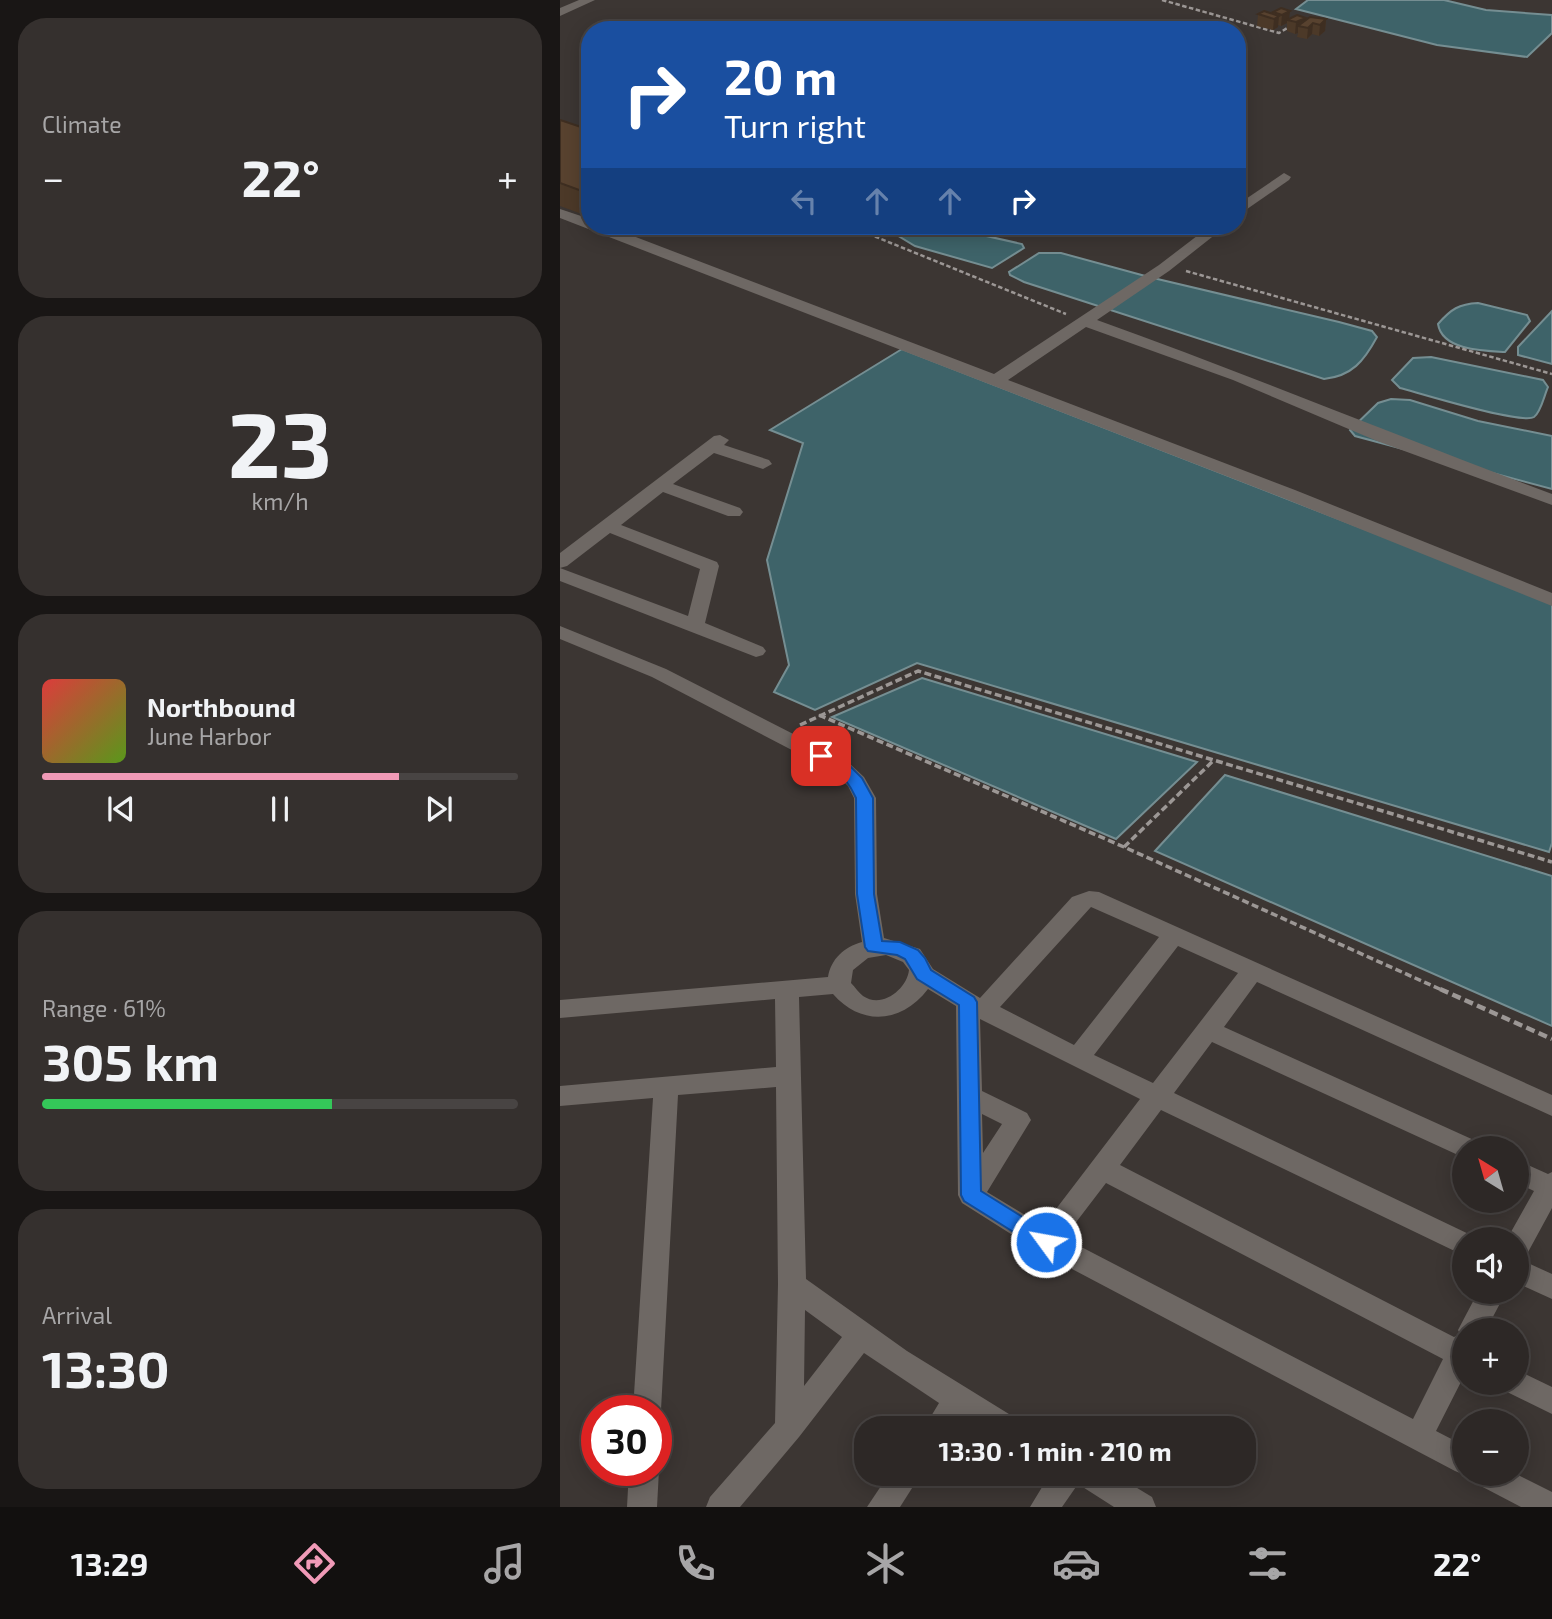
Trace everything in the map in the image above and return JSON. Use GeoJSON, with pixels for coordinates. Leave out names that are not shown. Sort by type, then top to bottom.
{"type":"FeatureCollection","features":[{"type":"Feature","properties":{"kind":"street"},"geometry":{"type":"LineString","coordinates":[[560,12],[589,0]]}},
{"type":"Feature","properties":{"kind":"street"},"geometry":{"type":"LineString","coordinates":[[1246,205],[1284,177]]}},
{"type":"Feature","properties":{"kind":"street"},"geometry":{"type":"LineString","coordinates":[[560,213],[581,221]]}},
{"type":"Feature","properties":{"kind":"street"},"geometry":{"type":"LineString","coordinates":[[618,235],[1289,494],[1552,600]]}},
{"type":"Feature","properties":{"kind":"street"},"geometry":{"type":"LineString","coordinates":[[995,380],[1164,268],[1207,235]]}},
{"type":"Feature","properties":{"kind":"street"},"geometry":{"type":"LineString","coordinates":[[1085,321],[1239,377],[1383,437],[1552,500]]}},
{"type":"Feature","properties":{"kind":"street"},"geometry":{"type":"LineString","coordinates":[[560,562],[716,444],[763,464]]}},
{"type":"Feature","properties":{"kind":"street"},"geometry":{"type":"LineString","coordinates":[[662,486],[734,512]]}},
{"type":"Feature","properties":{"kind":"street"},"geometry":{"type":"LineString","coordinates":[[608,526],[710,566],[695,626]]}},
{"type":"Feature","properties":{"kind":"street"},"geometry":{"type":"LineString","coordinates":[[560,540],[579,547]]}},
{"type":"Feature","properties":{"kind":"street"},"geometry":{"type":"LineString","coordinates":[[560,574],[756,651]]}},
{"type":"Feature","properties":{"kind":"street"},"geometry":{"type":"LineString","coordinates":[[560,632],[659,673],[782,735],[841,767],[856,782],[864,798],[866,894],[874,947]]}},
{"type":"Feature","properties":{"kind":"street"},"geometry":{"type":"LineString","coordinates":[[971,1195],[970,1096],[976,1005],[1080,903],[1089,899],[1099,900],[1552,1106]]}},
{"type":"Feature","properties":{"kind":"street"},"geometry":{"type":"LineString","coordinates":[[1078,1058],[1174,935]]}},
{"type":"Feature","properties":{"kind":"street"},"geometry":{"type":"LineString","coordinates":[[923,974],[915,992],[905,1000],[878,1008],[853,1002],[839,985],[842,965],[850,957],[874,947],[900,949],[919,962],[923,974],[976,1005],[1078,1058],[1452,1239]]}},
{"type":"Feature","properties":{"kind":"street"},"geometry":{"type":"LineString","coordinates":[[1046,1242],[1254,970]]}},
{"type":"Feature","properties":{"kind":"street"},"geometry":{"type":"LineString","coordinates":[[560,1009],[839,985]]}},
{"type":"Feature","properties":{"kind":"street"},"geometry":{"type":"LineString","coordinates":[[788,991],[787,1076],[792,1284],[789,1428]]}},
{"type":"Feature","properties":{"kind":"street"},"geometry":{"type":"LineString","coordinates":[[1208,1030],[1452,1141]]}},
{"type":"Feature","properties":{"kind":"street"},"geometry":{"type":"LineString","coordinates":[[560,1096],[787,1076]]}},
{"type":"Feature","properties":{"kind":"street"},"geometry":{"type":"LineString","coordinates":[[649,1395],[666,1088]]}},
{"type":"Feature","properties":{"kind":"street"},"geometry":{"type":"LineString","coordinates":[[970,1096],[1018,1120],[971,1195]]}},
{"type":"Feature","properties":{"kind":"street"},"geometry":{"type":"LineString","coordinates":[[1102,1168],[1452,1341]]}},
{"type":"Feature","properties":{"kind":"street"},"geometry":{"type":"LineString","coordinates":[[1527,1227],[1551,1185],[1530,1176]]}},
{"type":"Feature","properties":{"kind":"street"},"geometry":{"type":"LineString","coordinates":[[971,1195],[1046,1242],[1452,1454]]}},
{"type":"Feature","properties":{"kind":"street"},"geometry":{"type":"LineString","coordinates":[[1529,1276],[1552,1287]]}},
{"type":"Feature","properties":{"kind":"street"},"geometry":{"type":"LineString","coordinates":[[792,1284],[860,1336],[985,1416]]}},
{"type":"Feature","properties":{"kind":"street"},"geometry":{"type":"LineString","coordinates":[[720,1507],[789,1428],[860,1336]]}},
{"type":"Feature","properties":{"kind":"street"},"geometry":{"type":"LineString","coordinates":[[1419,1436],[1452,1372]]}},
{"type":"Feature","properties":{"kind":"street"},"geometry":{"type":"LineString","coordinates":[[1529,1389],[1552,1401]]}},
{"type":"Feature","properties":{"kind":"street"},"geometry":{"type":"LineString","coordinates":[[947,1416],[958,1401]]}},
{"type":"Feature","properties":{"kind":"street"},"geometry":{"type":"LineString","coordinates":[[642,1507],[643,1486]]}},
{"type":"Feature","properties":{"kind":"street"},"geometry":{"type":"LineString","coordinates":[[882,1507],[897,1486]]}},
{"type":"Feature","properties":{"kind":"street"},"geometry":{"type":"LineString","coordinates":[[1045,1507],[1059,1486]]}},
{"type":"Feature","properties":{"kind":"street"},"geometry":{"type":"LineString","coordinates":[[1107,1486],[1141,1507]]}},
{"type":"Feature","properties":{"kind":"street"},"geometry":{"type":"LineString","coordinates":[[1511,1486],[1550,1507]]}},
{"type":"Feature","properties":{"kind":"path"},"geometry":{"type":"LineString","coordinates":[[1162,0],[1236,21]]}},
{"type":"Feature","properties":{"kind":"path"},"geometry":{"type":"LineString","coordinates":[[1246,24],[1279,33],[1289,27]]}},
{"type":"Feature","properties":{"kind":"path"},"geometry":{"type":"LineString","coordinates":[[871,235],[1085,321]]}},
{"type":"Feature","properties":{"kind":"path"},"geometry":{"type":"LineString","coordinates":[[1164,268],[1195,273],[1552,374]]}},
{"type":"Feature","properties":{"kind":"path"},"geometry":{"type":"LineString","coordinates":[[782,735],[819,715],[918,671],[1552,862]]}},
{"type":"Feature","properties":{"kind":"path"},"geometry":{"type":"LineString","coordinates":[[819,715],[1124,847],[1552,1039]]}},
{"type":"Feature","properties":{"kind":"path"},"geometry":{"type":"LineString","coordinates":[[1124,847],[1214,760]]}},
{"type":"Feature","properties":{"kind":"water"},"geometry":{"type":"Polygon","coordinates":[[[1308,0],[1444,0],[1486,10],[1552,15],[1552,33],[1527,57],[1437,45],[1296,9],[1308,0]]]}},
{"type":"Feature","properties":{"kind":"water"},"geometry":{"type":"Polygon","coordinates":[[[897,235],[982,235],[1022,244],[1024,248],[992,268],[915,246],[897,235]]]}},
{"type":"Feature","properties":{"kind":"water"},"geometry":{"type":"Polygon","coordinates":[[[1039,253],[1061,253],[1339,322],[1372,331],[1377,337],[1367,353],[1350,371],[1324,379],[1024,282],[1010,275],[1009,272],[1039,253]]]}},
{"type":"Feature","properties":{"kind":"water"},"geometry":{"type":"Polygon","coordinates":[[[1478,303],[1527,315],[1530,321],[1505,352],[1465,347],[1455,344],[1441,333],[1438,324],[1451,311],[1460,306],[1478,303]]]}},
{"type":"Feature","properties":{"kind":"water"},"geometry":{"type":"Polygon","coordinates":[[[1552,311],[1552,364],[1518,355],[1518,347],[1552,311]]]}},
{"type":"Feature","properties":{"kind":"water"},"geometry":{"type":"Polygon","coordinates":[[[902,349],[1552,602],[1552,843],[1549,852],[917,663],[815,710],[774,692],[789,665],[767,560],[803,443],[770,430],[902,349]]]}},
{"type":"Feature","properties":{"kind":"water"},"geometry":{"type":"Polygon","coordinates":[[[1431,357],[1543,380],[1548,387],[1536,415],[1526,418],[1491,413],[1400,388],[1392,380],[1413,358],[1431,357]]]}},
{"type":"Feature","properties":{"kind":"water"},"geometry":{"type":"Polygon","coordinates":[[[1391,399],[1410,400],[1478,421],[1552,436],[1552,489],[1355,436],[1350,430],[1378,403],[1391,399]]]}},
{"type":"Feature","properties":{"kind":"water"},"geometry":{"type":"Polygon","coordinates":[[[922,678],[1197,762],[1116,839],[832,717],[922,678]]]}},
{"type":"Feature","properties":{"kind":"water"},"geometry":{"type":"Polygon","coordinates":[[[1225,775],[1552,876],[1552,1026],[1155,851],[1225,775]]]}},
{"type":"Feature","properties":{"kind":"building"},"geometry":{"type":"Polygon","coordinates":[[[1281,8],[1290,11],[1282,15],[1273,12],[1281,8]]]}},
{"type":"Feature","properties":{"kind":"building"},"geometry":{"type":"Polygon","coordinates":[[[1264,11],[1279,16],[1274,19],[1258,14],[1264,11]]]}},
{"type":"Feature","properties":{"kind":"building"},"geometry":{"type":"Polygon","coordinates":[[[1297,15],[1306,18],[1296,22],[1287,20],[1297,15]]]}},
{"type":"Feature","properties":{"kind":"building"},"geometry":{"type":"Polygon","coordinates":[[[1310,17],[1326,19],[1320,25],[1313,23],[1308,28],[1298,26],[1310,17]]]}},
{"type":"Feature","properties":{"kind":"building"},"geometry":{"type":"Polygon","coordinates":[[[560,120],[581,127],[581,191],[560,183],[560,120]]]}},
{"type":"Feature","properties":{"kind":"route"},"geometry":{"type":"LineString","coordinates":[[821,756],[841,767],[856,782],[864,798],[866,894],[874,947],[887,946],[911,954],[919,962],[923,974],[968,1002],[971,1195],[1046,1242]]}}]}
